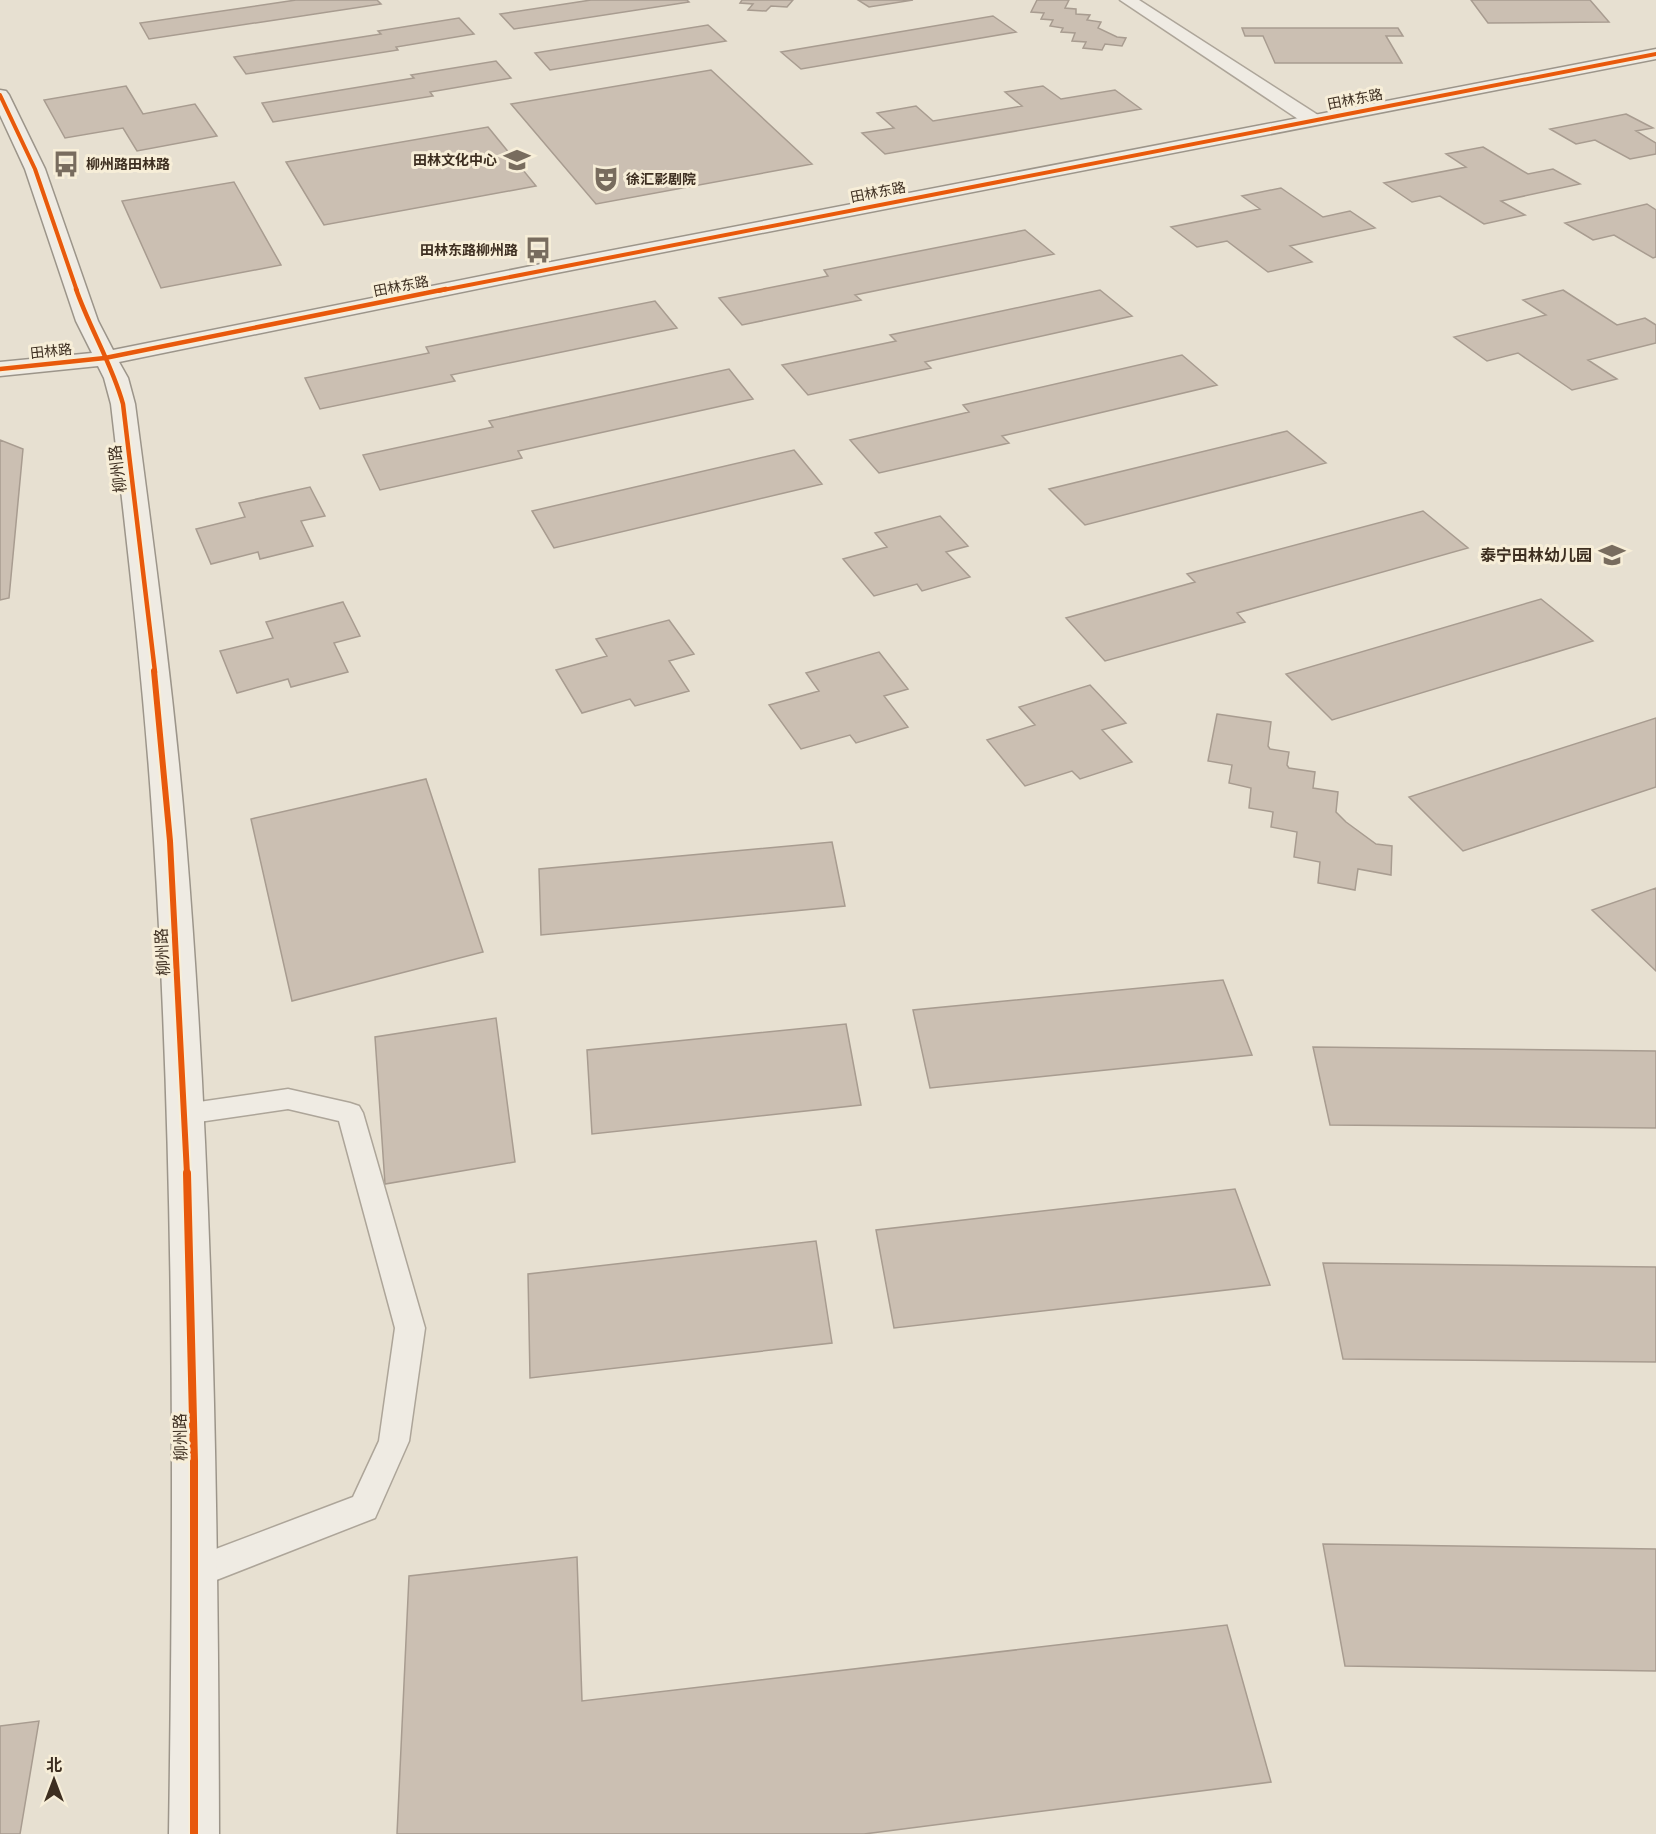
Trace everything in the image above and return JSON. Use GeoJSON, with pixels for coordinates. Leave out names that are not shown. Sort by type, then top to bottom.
{"type":"FeatureCollection","features":[{"type":"Feature","properties":{"kind":"street"},"geometry":{"type":"LineString","coordinates":[[1128,0],[1311,119]]}},
{"type":"Feature","properties":{"kind":"street","name":"田林东路"},"geometry":{"type":"LineString","coordinates":[[105,358],[1311,119],[1656,54]]}},
{"type":"Feature","properties":{"kind":"street","name":"柳州路"},"geometry":{"type":"LineString","coordinates":[[0,95],[35,169],[87,321],[116,378],[123,404],[150,629],[170,841],[184,1114],[196,1572],[194,1834]]}},
{"type":"Feature","properties":{"kind":"street","name":"田林路"},"geometry":{"type":"LineString","coordinates":[[0,369],[105,358]]}},
{"type":"Feature","properties":{"kind":"lane"},"geometry":{"type":"LineString","coordinates":[[184,1114],[288,1099],[350,1113],[410,1328],[394,1441],[364,1508],[196,1572]]}},
{"type":"Feature","properties":{"kind":"building"},"geometry":{"type":"Polygon","coordinates":[[[296,0],[377,0],[381,4],[149,39],[140,23],[296,0]]]}},
{"type":"Feature","properties":{"kind":"building"},"geometry":{"type":"Polygon","coordinates":[[[591,0],[687,0],[689,2],[514,29],[500,14],[591,0]]]}},
{"type":"Feature","properties":{"kind":"building"},"geometry":{"type":"Polygon","coordinates":[[[742,0],[793,0],[787,7],[771,6],[766,11],[748,10],[753,4],[740,3],[742,0]]]}},
{"type":"Feature","properties":{"kind":"building"},"geometry":{"type":"Polygon","coordinates":[[[858,0],[913,0],[869,7],[858,0]]]}},
{"type":"Feature","properties":{"kind":"building"},"geometry":{"type":"Polygon","coordinates":[[[1037,0],[1069,0],[1065,8],[1076,9],[1076,14],[1090,15],[1087,20],[1101,22],[1098,28],[1117,37],[1126,38],[1122,46],[1105,44],[1102,50],[1083,48],[1086,42],[1072,41],[1075,33],[1061,32],[1063,28],[1050,26],[1053,20],[1041,19],[1044,13],[1031,12],[1037,0]]]}},
{"type":"Feature","properties":{"kind":"building"},"geometry":{"type":"Polygon","coordinates":[[[1471,0],[1590,0],[1609,22],[1488,23],[1471,0]]]}},
{"type":"Feature","properties":{"kind":"building"},"geometry":{"type":"Polygon","coordinates":[[[993,16],[1016,32],[801,69],[781,52],[993,16]]]}},
{"type":"Feature","properties":{"kind":"building"},"geometry":{"type":"Polygon","coordinates":[[[459,18],[474,34],[396,47],[398,50],[246,74],[234,57],[381,34],[378,31],[459,18]]]}},
{"type":"Feature","properties":{"kind":"building"},"geometry":{"type":"Polygon","coordinates":[[[708,25],[726,41],[550,70],[535,53],[708,25]]]}},
{"type":"Feature","properties":{"kind":"building"},"geometry":{"type":"Polygon","coordinates":[[[1242,28],[1398,28],[1403,36],[1386,36],[1402,63],[1275,63],[1263,36],[1245,36],[1242,28]]]}},
{"type":"Feature","properties":{"kind":"building"},"geometry":{"type":"Polygon","coordinates":[[[496,61],[511,78],[430,92],[433,96],[273,122],[262,103],[414,78],[411,75],[496,61]]]}},
{"type":"Feature","properties":{"kind":"building"},"geometry":{"type":"Polygon","coordinates":[[[711,70],[812,164],[596,204],[511,104],[711,70]]]}},
{"type":"Feature","properties":{"kind":"building"},"geometry":{"type":"Polygon","coordinates":[[[126,86],[143,114],[195,104],[217,136],[137,151],[123,128],[65,138],[44,100],[126,86]]]}},
{"type":"Feature","properties":{"kind":"building"},"geometry":{"type":"Polygon","coordinates":[[[1043,86],[1061,99],[1115,90],[1141,109],[885,154],[862,133],[894,128],[877,113],[916,106],[933,121],[1022,106],[1005,92],[1043,86]]]}},
{"type":"Feature","properties":{"kind":"building"},"geometry":{"type":"Polygon","coordinates":[[[1626,114],[1653,128],[1636,131],[1656,143],[1656,154],[1630,159],[1595,140],[1576,144],[1550,129],[1626,114]]]}},
{"type":"Feature","properties":{"kind":"building"},"geometry":{"type":"Polygon","coordinates":[[[488,127],[536,186],[324,225],[286,162],[488,127]]]}},
{"type":"Feature","properties":{"kind":"building"},"geometry":{"type":"Polygon","coordinates":[[[1483,147],[1528,174],[1553,169],[1580,184],[1501,201],[1525,215],[1484,224],[1440,196],[1412,202],[1384,183],[1466,167],[1446,154],[1483,147]]]}},
{"type":"Feature","properties":{"kind":"building"},"geometry":{"type":"Polygon","coordinates":[[[234,182],[281,265],[161,288],[122,201],[234,182]]]}},
{"type":"Feature","properties":{"kind":"building"},"geometry":{"type":"Polygon","coordinates":[[[1281,188],[1323,217],[1350,211],[1375,228],[1290,246],[1312,262],[1268,272],[1227,241],[1197,247],[1171,227],[1260,209],[1242,196],[1281,188]]]}},
{"type":"Feature","properties":{"kind":"building"},"geometry":{"type":"Polygon","coordinates":[[[1647,204],[1656,210],[1656,257],[1653,258],[1614,235],[1593,240],[1565,223],[1647,204]]]}},
{"type":"Feature","properties":{"kind":"building"},"geometry":{"type":"Polygon","coordinates":[[[1025,230],[1054,254],[855,295],[861,300],[742,325],[719,298],[828,276],[824,270],[1025,230]]]}},
{"type":"Feature","properties":{"kind":"building"},"geometry":{"type":"Polygon","coordinates":[[[1100,290],[1132,316],[925,362],[931,368],[808,395],[782,365],[896,341],[890,335],[1100,290]]]}},
{"type":"Feature","properties":{"kind":"building"},"geometry":{"type":"Polygon","coordinates":[[[1563,290],[1617,325],[1645,318],[1656,325],[1656,343],[1588,360],[1617,379],[1572,390],[1518,353],[1487,361],[1454,337],[1546,315],[1523,300],[1563,290]]]}},
{"type":"Feature","properties":{"kind":"building"},"geometry":{"type":"Polygon","coordinates":[[[655,301],[677,328],[451,375],[455,381],[320,409],[305,378],[429,353],[426,347],[655,301]]]}},
{"type":"Feature","properties":{"kind":"building"},"geometry":{"type":"Polygon","coordinates":[[[1182,355],[1217,385],[1002,436],[1009,443],[879,473],[850,440],[969,412],[963,405],[1182,355]]]}},
{"type":"Feature","properties":{"kind":"building"},"geometry":{"type":"Polygon","coordinates":[[[729,369],[753,399],[518,451],[522,458],[380,490],[363,455],[493,427],[489,421],[729,369]]]}},
{"type":"Feature","properties":{"kind":"building"},"geometry":{"type":"Polygon","coordinates":[[[1287,431],[1326,463],[1085,525],[1049,489],[1287,431]]]}},
{"type":"Feature","properties":{"kind":"building"},"geometry":{"type":"Polygon","coordinates":[[[0,440],[23,449],[9,598],[0,600],[0,440]]]}},
{"type":"Feature","properties":{"kind":"building"},"geometry":{"type":"Polygon","coordinates":[[[794,450],[822,484],[554,548],[532,511],[794,450]]]}},
{"type":"Feature","properties":{"kind":"building"},"geometry":{"type":"Polygon","coordinates":[[[310,487],[325,516],[301,521],[313,546],[260,559],[258,552],[211,564],[196,529],[245,517],[239,503],[310,487]]]}},
{"type":"Feature","properties":{"kind":"building"},"geometry":{"type":"Polygon","coordinates":[[[1423,511],[1468,548],[1237,613],[1245,622],[1105,661],[1066,618],[1195,582],[1187,574],[1423,511]]]}},
{"type":"Feature","properties":{"kind":"building"},"geometry":{"type":"Polygon","coordinates":[[[940,516],[968,546],[946,552],[970,577],[922,591],[917,584],[874,596],[843,559],[887,547],[875,533],[940,516]]]}},
{"type":"Feature","properties":{"kind":"building"},"geometry":{"type":"Polygon","coordinates":[[[1541,599],[1593,641],[1332,720],[1286,674],[1541,599]]]}},
{"type":"Feature","properties":{"kind":"building"},"geometry":{"type":"Polygon","coordinates":[[[343,602],[360,636],[334,643],[348,672],[291,687],[288,679],[237,693],[220,651],[273,638],[266,622],[343,602]]]}},
{"type":"Feature","properties":{"kind":"building"},"geometry":{"type":"Polygon","coordinates":[[[669,620],[694,654],[669,661],[689,691],[635,706],[630,699],[582,713],[556,670],[607,656],[596,639],[669,620]]]}},
{"type":"Feature","properties":{"kind":"building"},"geometry":{"type":"Polygon","coordinates":[[[879,652],[908,689],[884,696],[908,727],[856,743],[850,735],[801,749],[769,705],[819,691],[806,673],[879,652]]]}},
{"type":"Feature","properties":{"kind":"building"},"geometry":{"type":"Polygon","coordinates":[[[1090,685],[1126,723],[1102,730],[1132,762],[1080,779],[1072,771],[1025,786],[987,740],[1035,725],[1019,707],[1090,685]]]}},
{"type":"Feature","properties":{"kind":"building"},"geometry":{"type":"Polygon","coordinates":[[[1217,714],[1271,722],[1268,746],[1270,749],[1289,752],[1287,765],[1289,768],[1315,772],[1313,788],[1338,792],[1336,812],[1346,822],[1376,844],[1392,846],[1391,875],[1358,869],[1355,890],[1318,883],[1320,862],[1294,857],[1297,832],[1271,827],[1273,812],[1249,808],[1251,788],[1229,783],[1232,765],[1208,761],[1217,714]]]}},
{"type":"Feature","properties":{"kind":"building"},"geometry":{"type":"Polygon","coordinates":[[[1656,718],[1656,787],[1463,851],[1409,797],[1656,718]]]}},
{"type":"Feature","properties":{"kind":"building"},"geometry":{"type":"Polygon","coordinates":[[[426,779],[483,952],[292,1001],[251,819],[426,779]]]}},
{"type":"Feature","properties":{"kind":"building"},"geometry":{"type":"Polygon","coordinates":[[[832,842],[845,906],[541,935],[539,869],[832,842]]]}},
{"type":"Feature","properties":{"kind":"building"},"geometry":{"type":"Polygon","coordinates":[[[1656,888],[1656,971],[1592,910],[1656,888]]]}},
{"type":"Feature","properties":{"kind":"building"},"geometry":{"type":"Polygon","coordinates":[[[1223,980],[1252,1055],[930,1088],[913,1010],[1223,980]]]}},
{"type":"Feature","properties":{"kind":"building"},"geometry":{"type":"Polygon","coordinates":[[[496,1018],[515,1162],[385,1184],[375,1037],[496,1018]]]}},
{"type":"Feature","properties":{"kind":"building"},"geometry":{"type":"Polygon","coordinates":[[[846,1024],[861,1105],[592,1134],[587,1050],[846,1024]]]}},
{"type":"Feature","properties":{"kind":"building"},"geometry":{"type":"Polygon","coordinates":[[[1313,1047],[1656,1051],[1656,1128],[1330,1125],[1313,1047]]]}},
{"type":"Feature","properties":{"kind":"building"},"geometry":{"type":"Polygon","coordinates":[[[1235,1189],[1270,1285],[894,1328],[876,1230],[1235,1189]]]}},
{"type":"Feature","properties":{"kind":"building"},"geometry":{"type":"Polygon","coordinates":[[[816,1241],[832,1343],[530,1378],[528,1274],[816,1241]]]}},
{"type":"Feature","properties":{"kind":"building"},"geometry":{"type":"Polygon","coordinates":[[[1323,1263],[1656,1267],[1656,1362],[1343,1359],[1323,1263]]]}},
{"type":"Feature","properties":{"kind":"building"},"geometry":{"type":"Polygon","coordinates":[[[1323,1544],[1656,1549],[1656,1671],[1345,1666],[1323,1544]]]}},
{"type":"Feature","properties":{"kind":"building"},"geometry":{"type":"Polygon","coordinates":[[[577,1557],[582,1701],[1227,1625],[1271,1782],[864,1834],[397,1834],[409,1576],[577,1557]]]}},
{"type":"Feature","properties":{"kind":"building"},"geometry":{"type":"Polygon","coordinates":[[[39,1721],[20,1834],[0,1834],[0,1726],[39,1721]]]}},
{"type":"Feature","properties":{"kind":"cycle path"},"geometry":{"type":"LineString","coordinates":[[0,369],[105,358],[546,269],[1656,54]]}},
{"type":"Feature","properties":{"kind":"cycle path"},"geometry":{"type":"LineString","coordinates":[[0,95],[35,169],[87,321],[116,378],[123,404],[149,622],[170,841],[189,1213],[194,1461],[194,1834]]}},
{"type":"Feature","properties":{"kind":"place","name":"田林文化中心"},"geometry":{"type":"Point","coordinates":[517,160]}},
{"type":"Feature","properties":{"kind":"place","name":"柳州路田林路"},"geometry":{"type":"Point","coordinates":[66,164]}},
{"type":"Feature","properties":{"kind":"place","name":"徐汇影剧院"},"geometry":{"type":"Point","coordinates":[606,179]}},
{"type":"Feature","properties":{"kind":"place","name":"田林东路柳州路"},"geometry":{"type":"Point","coordinates":[538,250]}},
{"type":"Feature","properties":{"kind":"place","name":"泰宁田林幼儿园"},"geometry":{"type":"Point","coordinates":[1612,555]}}]}
